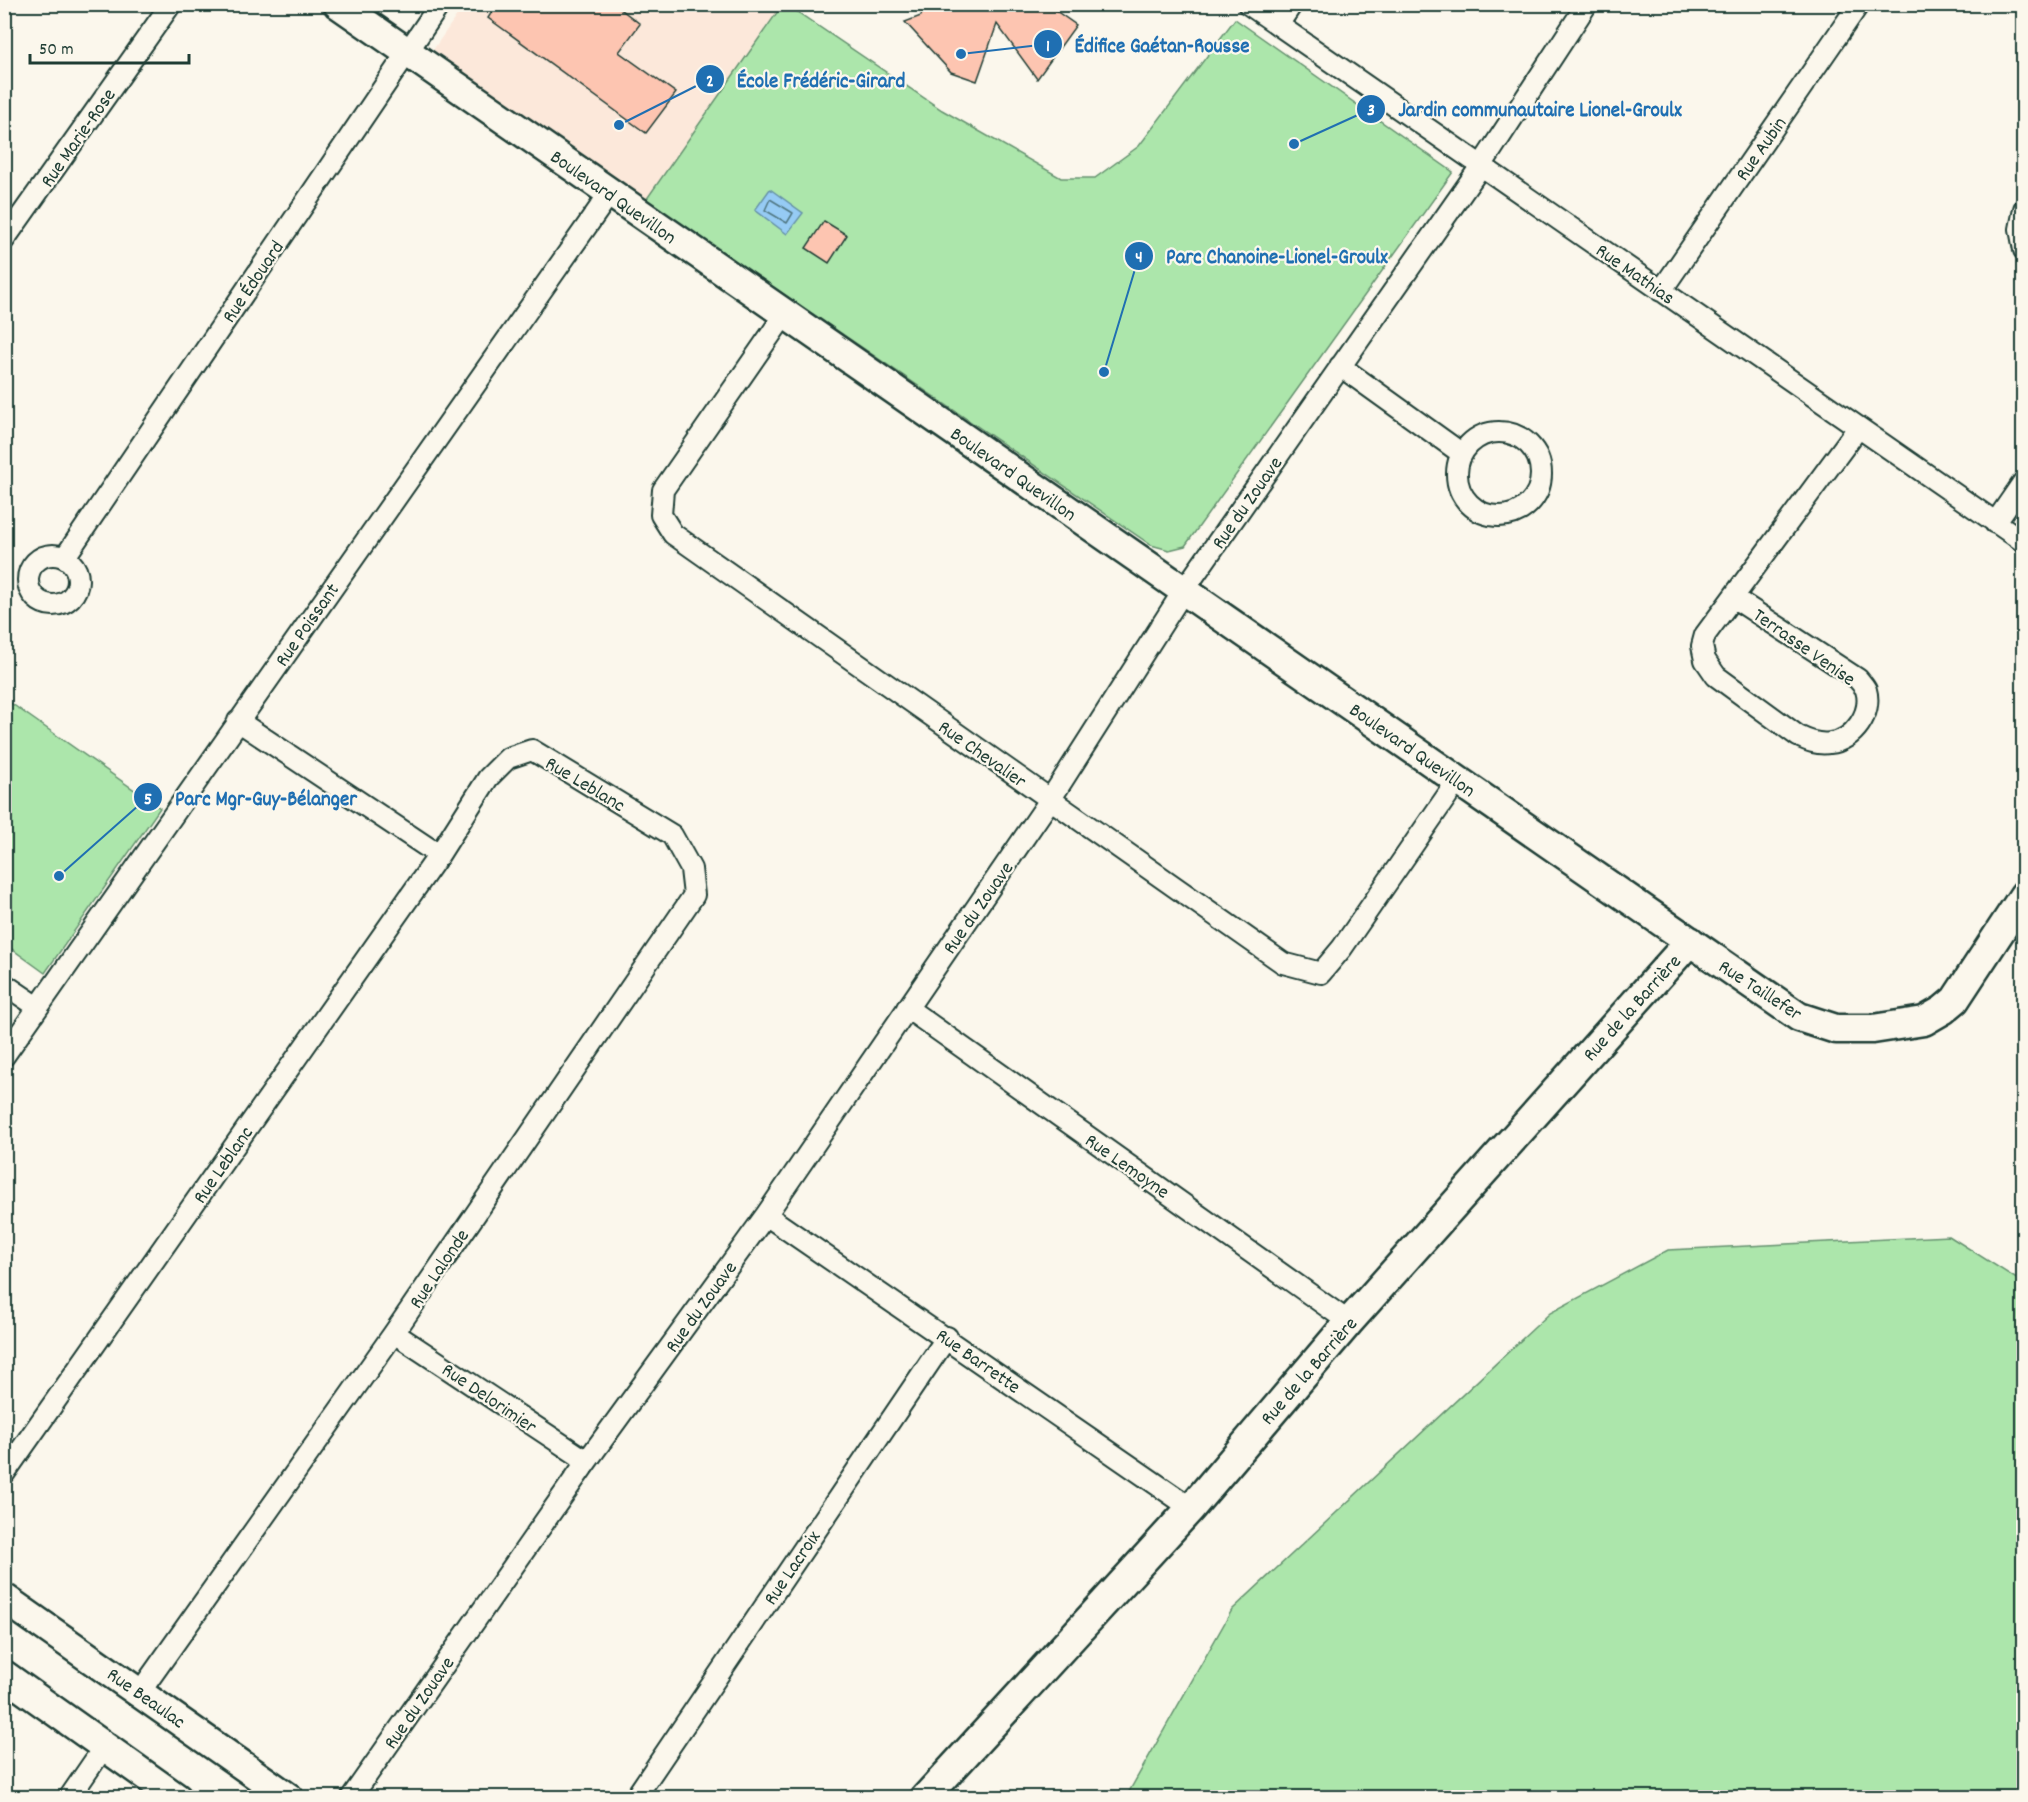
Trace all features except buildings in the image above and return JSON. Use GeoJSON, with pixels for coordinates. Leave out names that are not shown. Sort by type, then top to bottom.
{"type":"FeatureCollection","features":[{"type":"Feature","properties":{"kind":"street","name":"Rue Marie-Rose"},"geometry":{"type":"LineString","coordinates":[[4,240],[171,4]]}},
{"type":"Feature","properties":{"kind":"street","name":"Boulevard Quevillon"},"geometry":{"type":"LineString","coordinates":[[338,4],[1690,941]]}},
{"type":"Feature","properties":{"kind":"street","name":"Rue Édouard"},"geometry":{"type":"LineString","coordinates":[[65,557],[440,4]]}},
{"type":"Feature","properties":{"kind":"street","name":"Rue Mathias"},"geometry":{"type":"LineString","coordinates":[[1248,4],[2024,542]]}},
{"type":"Feature","properties":{"kind":"street"},"geometry":{"type":"LineString","coordinates":[[1278,25],[1292,4]]}},
{"type":"Feature","properties":{"kind":"street","name":"Rue du Zouave"},"geometry":{"type":"LineString","coordinates":[[351,1797],[587,1461],[766,1215],[1050,800],[1184,590],[1481,166],[1587,4]]}},
{"type":"Feature","properties":{"kind":"street","name":"Rue Aubin"},"geometry":{"type":"LineString","coordinates":[[1661,291],[1858,4]]}},
{"type":"Feature","properties":{"kind":"street","name":"Rue Poissant"},"geometry":{"type":"LineString","coordinates":[[4,1056],[610,193]]}},
{"type":"Feature","properties":{"kind":"street"},"geometry":{"type":"LineString","coordinates":[[2023,246],[2020,230],[2024,209]]}},
{"type":"Feature","properties":{"kind":"street","name":"Rue Chevalier"},"geometry":{"type":"LineString","coordinates":[[785,314],[663,490],[662,515],[673,534],[1283,963],[1321,973],[1342,948],[1458,780]]}},
{"type":"Feature","properties":{"kind":"street"},"geometry":{"type":"LineString","coordinates":[[1340,366],[1461,453]]}},
{"type":"Feature","properties":{"kind":"street","name":"Terrasse Venise"},"geometry":{"type":"LineString","coordinates":[[1734,598],[1858,679],[1866,690],[1866,706],[1864,719],[1853,732],[1831,743],[1813,742],[1798,736],[1716,676],[1705,660],[1702,646],[1705,635],[1858,428]]}},
{"type":"Feature","properties":{"kind":"street"},"geometry":{"type":"LineString","coordinates":[[1508,432],[1520,437],[1538,457],[1540,483],[1536,496],[1526,507],[1513,514],[1498,516],[1484,514],[1472,507],[1462,496],[1457,482],[1457,467],[1461,453],[1470,443],[1488,433],[1508,432]]}},
{"type":"Feature","properties":{"kind":"street"},"geometry":{"type":"LineString","coordinates":[[1995,523],[2024,481]]}},
{"type":"Feature","properties":{"kind":"street"},"geometry":{"type":"LineString","coordinates":[[238,721],[439,855]]}},
{"type":"Feature","properties":{"kind":"street","name":"Rue Leblanc"},"geometry":{"type":"LineString","coordinates":[[4,1474],[439,855],[488,778],[508,758],[532,750],[672,835]]}},
{"type":"Feature","properties":{"kind":"street","name":"Rue Lalonde"},"geometry":{"type":"LineString","coordinates":[[140,1692],[393,1333],[694,895],[691,869],[672,835]]}},
{"type":"Feature","properties":{"kind":"street","name":"Rue Taillefer"},"geometry":{"type":"LineString","coordinates":[[1690,941],[1798,1017],[1836,1029],[1873,1029],[1924,1021],[1943,1011],[1955,1000],[2024,895]]}},
{"type":"Feature","properties":{"kind":"street","name":"Rue de la Barrière"},"geometry":{"type":"LineString","coordinates":[[925,1797],[1191,1508],[1349,1322],[1690,941]]}},
{"type":"Feature","properties":{"kind":"street"},"geometry":{"type":"LineString","coordinates":[[4,984],[38,1007]]}},
{"type":"Feature","properties":{"kind":"street","name":"Rue Lemoyne"},"geometry":{"type":"LineString","coordinates":[[907,1008],[1349,1322]]}},
{"type":"Feature","properties":{"kind":"street","name":"Rue Barrette"},"geometry":{"type":"LineString","coordinates":[[766,1215],[947,1337],[1191,1508]]}},
{"type":"Feature","properties":{"kind":"street","name":"Rue Delorimier"},"geometry":{"type":"LineString","coordinates":[[393,1333],[587,1461]]}},
{"type":"Feature","properties":{"kind":"street","name":"Rue Lacroix"},"geometry":{"type":"LineString","coordinates":[[635,1797],[947,1337]]}},
{"type":"Feature","properties":{"kind":"street","name":"Rue Beaulac"},"geometry":{"type":"LineString","coordinates":[[4,1598],[289,1797]]}},
{"type":"Feature","properties":{"kind":"street"},"geometry":{"type":"LineString","coordinates":[[4,1675],[177,1797]]}},
{"type":"Feature","properties":{"kind":"street"},"geometry":{"type":"LineString","coordinates":[[69,1797],[104,1747]]}},
{"type":"Feature","properties":{"kind":"shaded area"},"geometry":{"type":"Polygon","coordinates":[[[464,5],[783,5],[646,200],[433,50],[464,5]]]}},
{"type":"Feature","properties":{"kind":"green space"},"geometry":{"type":"Polygon","coordinates":[[[783,4],[942,110],[1061,178],[1095,178],[1139,146],[1235,19],[1453,172],[1185,546],[1169,550],[1151,545],[646,200],[783,4]]]}},
{"type":"Feature","properties":{"kind":"green space"},"geometry":{"type":"Polygon","coordinates":[[[5,699],[160,808],[45,973],[5,944],[5,699]]]}},
{"type":"Feature","properties":{"kind":"green space"},"geometry":{"type":"Polygon","coordinates":[[[1949,1236],[2023,1283],[2023,1797],[1126,1797],[1232,1610],[1550,1313],[1668,1250],[1949,1236]]]}},
{"type":"Feature","properties":{"kind":"water"},"geometry":{"type":"Polygon","coordinates":[[[770,189],[803,213],[787,234],[755,210],[770,189]]]}},
{"type":"Feature","properties":{"kind":"place","name":"Édifice Gaétan-Rousse"},"geometry":{"type":"Point","coordinates":[961,54]}},
{"type":"Feature","properties":{"kind":"place","name":"École Frédéric-Girard"},"geometry":{"type":"Point","coordinates":[619,125]}},
{"type":"Feature","properties":{"kind":"place","name":"Jardin communautaire Lionel-Groulx"},"geometry":{"type":"Point","coordinates":[1294,144]}},
{"type":"Feature","properties":{"kind":"place","name":"Parc Chanoine-Lionel-Groulx"},"geometry":{"type":"Point","coordinates":[1104,372]}},
{"type":"Feature","properties":{"kind":"place","name":"Parc Mgr-Guy-Bélanger"},"geometry":{"type":"Point","coordinates":[59,876]}}]}
